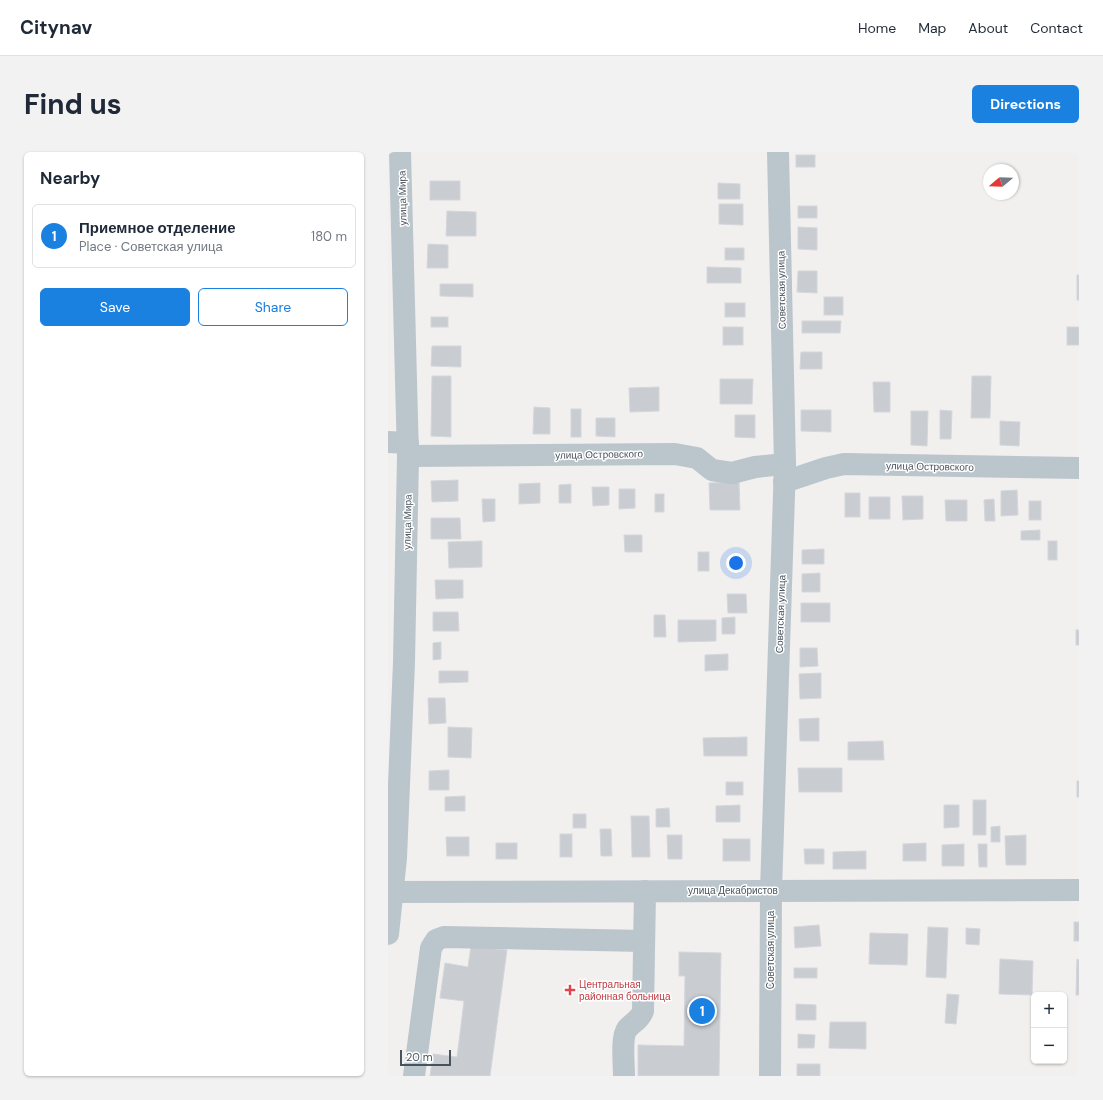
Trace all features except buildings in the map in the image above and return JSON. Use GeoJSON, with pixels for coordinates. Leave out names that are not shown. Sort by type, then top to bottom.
{"type":"FeatureCollection","features":[{"type":"Feature","properties":{"kind":"street","name":"улица Мира"},"geometry":{"type":"LineString","coordinates":[[388,934],[404,662],[401,447],[400,152]]}},
{"type":"Feature","properties":{"kind":"street","name":"Советская улица"},"geometry":{"type":"LineString","coordinates":[[770,1076],[771,890],[785,473],[778,152]]}},
{"type":"Feature","properties":{"kind":"street","name":"улица Островского"},"geometry":{"type":"LineString","coordinates":[[401,447],[675,454],[696,458],[712,470],[732,473],[755,467],[785,473],[826,468],[844,464],[1079,468]]}},
{"type":"Feature","properties":{"kind":"street","name":"улица Декабристов"},"geometry":{"type":"LineString","coordinates":[[391,892],[1079,890]]}},
{"type":"Feature","properties":{"kind":"street"},"geometry":{"type":"LineString","coordinates":[[624,1076],[624,1038],[626,1030],[641,1017],[643,1011],[645,891]]}},
{"type":"Feature","properties":{"kind":"street"},"geometry":{"type":"LineString","coordinates":[[414,1076],[432,948],[436,940],[444,937],[644,941]]}},
{"type":"Feature","properties":{"kind":"place","name":"Центральная районная больница"},"geometry":{"type":"Point","coordinates":[570,990]}},
{"type":"Feature","properties":{"kind":"place","name":"Приемное отделение"},"geometry":{"type":"Point","coordinates":[702,1011]}}]}
